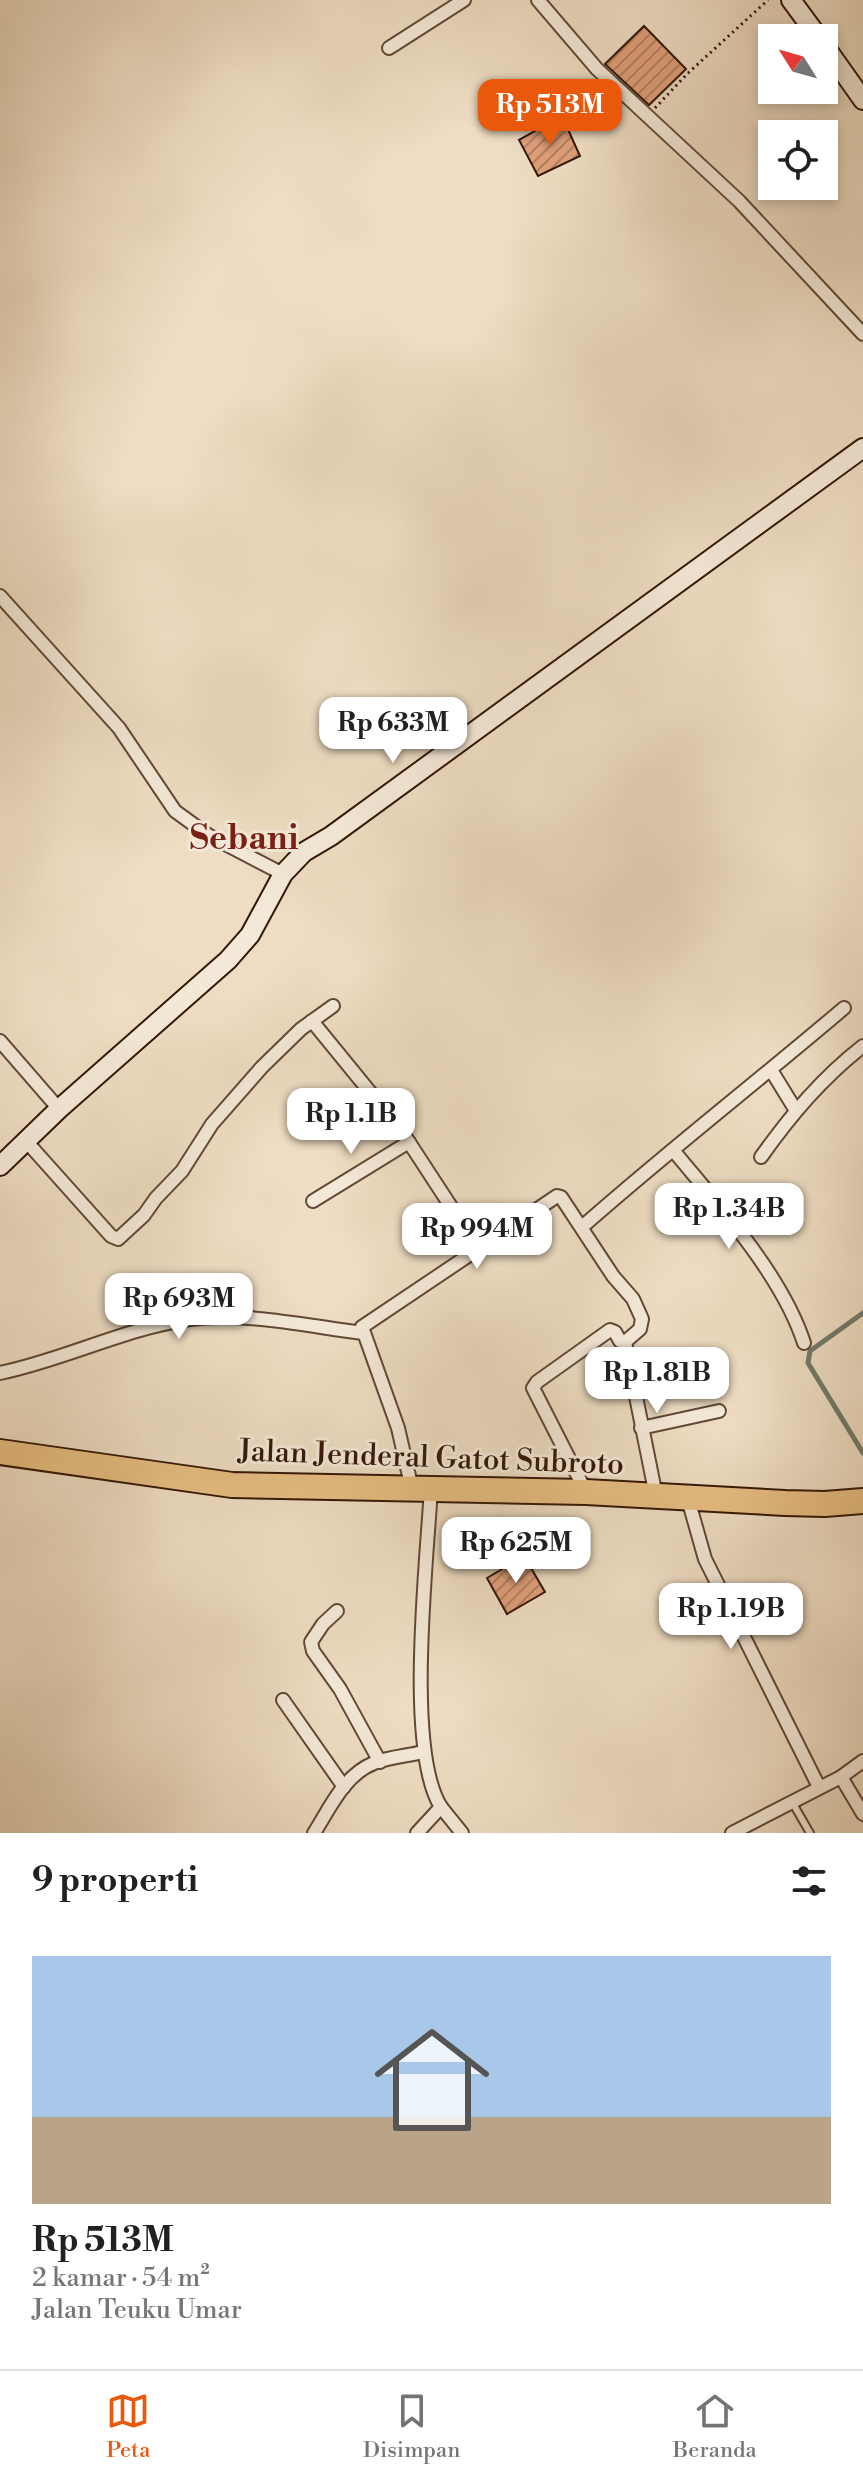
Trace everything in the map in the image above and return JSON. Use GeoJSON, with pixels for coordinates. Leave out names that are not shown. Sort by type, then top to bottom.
{"type":"FeatureCollection","features":[{"type":"Feature","properties":{"kind":"highway","name":"Jalan Jenderal Gatot Subroto"},"geometry":{"type":"LineString","coordinates":[[0,1452],[232,1485],[586,1492],[825,1504],[863,1501]]}},
{"type":"Feature","properties":{"kind":"street"},"geometry":{"type":"LineString","coordinates":[[389,48],[464,0]]}},
{"type":"Feature","properties":{"kind":"street"},"geometry":{"type":"LineString","coordinates":[[538,0],[597,69],[739,201],[863,334]]}},
{"type":"Feature","properties":{"kind":"street"},"geometry":{"type":"LineString","coordinates":[[791,0],[809,24]]}},
{"type":"Feature","properties":{"kind":"street"},"geometry":{"type":"LineString","coordinates":[[838,65],[863,100]]}},
{"type":"Feature","properties":{"kind":"street"},"geometry":{"type":"LineString","coordinates":[[0,1166],[59,1109],[228,960],[250,935],[283,874],[304,852],[331,836],[538,687],[863,448]]}},
{"type":"Feature","properties":{"kind":"street"},"geometry":{"type":"LineString","coordinates":[[0,596],[119,728],[175,811],[231,849],[283,874]]}},
{"type":"Feature","properties":{"kind":"street"},"geometry":{"type":"LineString","coordinates":[[26,1141],[111,1236],[118,1239],[144,1215],[182,1171],[212,1124],[262,1067],[333,1006]]}},
{"type":"Feature","properties":{"kind":"street"},"geometry":{"type":"LineString","coordinates":[[582,1227],[644,1172],[844,1008]]}},
{"type":"Feature","properties":{"kind":"street"},"geometry":{"type":"LineString","coordinates":[[312,1021],[409,1142],[478,1248]]}},
{"type":"Feature","properties":{"kind":"street"},"geometry":{"type":"LineString","coordinates":[[0,1041],[59,1109]]}},
{"type":"Feature","properties":{"kind":"street"},"geometry":{"type":"LineString","coordinates":[[761,1157],[795,1109],[837,1066],[863,1046]]}},
{"type":"Feature","properties":{"kind":"street"},"geometry":{"type":"LineString","coordinates":[[771,1070],[795,1109]]}},
{"type":"Feature","properties":{"kind":"street"},"geometry":{"type":"LineString","coordinates":[[313,1201],[409,1142]]}},
{"type":"Feature","properties":{"kind":"street"},"geometry":{"type":"LineString","coordinates":[[673,1150],[770,1277],[796,1320],[804,1343]]}},
{"type":"Feature","properties":{"kind":"street"},"geometry":{"type":"LineString","coordinates":[[462,1833],[441,1807],[423,1752],[422,1488],[362,1327],[555,1196],[561,1197],[640,1312],[640,1329],[625,1342]]}},
{"type":"Feature","properties":{"kind":"street"},"geometry":{"type":"LineString","coordinates":[[0,1373],[191,1319],[265,1320],[363,1333]]}},
{"type":"Feature","properties":{"kind":"street"},"geometry":{"type":"LineString","coordinates":[[586,1492],[533,1388],[610,1330],[625,1342]]}},
{"type":"Feature","properties":{"kind":"street"},"geometry":{"type":"LineString","coordinates":[[625,1342],[656,1496]]}},
{"type":"Feature","properties":{"kind":"street"},"geometry":{"type":"LineString","coordinates":[[641,1428],[719,1411]]}},
{"type":"Feature","properties":{"kind":"street"},"geometry":{"type":"LineString","coordinates":[[688,1499],[705,1559],[819,1787]]}},
{"type":"Feature","properties":{"kind":"street"},"geometry":{"type":"LineString","coordinates":[[337,1611],[311,1642],[313,1651],[340,1689],[380,1762]]}},
{"type":"Feature","properties":{"kind":"street"},"geometry":{"type":"LineString","coordinates":[[283,1700],[344,1787]]}},
{"type":"Feature","properties":{"kind":"street"},"geometry":{"type":"LineString","coordinates":[[314,1833],[355,1775],[380,1762],[423,1752]]}},
{"type":"Feature","properties":{"kind":"street"},"geometry":{"type":"LineString","coordinates":[[732,1833],[841,1777],[863,1761]]}},
{"type":"Feature","properties":{"kind":"street"},"geometry":{"type":"LineString","coordinates":[[841,1777],[863,1814]]}},
{"type":"Feature","properties":{"kind":"street"},"geometry":{"type":"LineString","coordinates":[[417,1833],[441,1807]]}},
{"type":"Feature","properties":{"kind":"lane"},"geometry":{"type":"LineString","coordinates":[[792,1802],[810,1833]]}},
{"type":"Feature","properties":{"kind":"path"},"geometry":{"type":"LineString","coordinates":[[648,115],[687,74],[768,0]]}},
{"type":"Feature","properties":{"kind":"building"},"geometry":{"type":"Polygon","coordinates":[[[644,26],[686,69],[649,105],[605,64],[644,26]]]}},
{"type":"Feature","properties":{"kind":"building"},"geometry":{"type":"Polygon","coordinates":[[[562,116],[580,156],[538,176],[519,140],[562,116]]]}},
{"type":"Feature","properties":{"kind":"building"},"geometry":{"type":"Polygon","coordinates":[[[524,1556],[545,1592],[507,1614],[487,1578],[524,1556]]]}},
{"type":"Feature","properties":{"kind":"waterway"},"geometry":{"type":"LineString","coordinates":[[863,1313],[810,1351],[808,1363],[863,1453]]}},
{"type":"Feature","properties":{"kind":"district","name":"Sebani"},"geometry":{"type":"Point","coordinates":[244,839]}}]}
